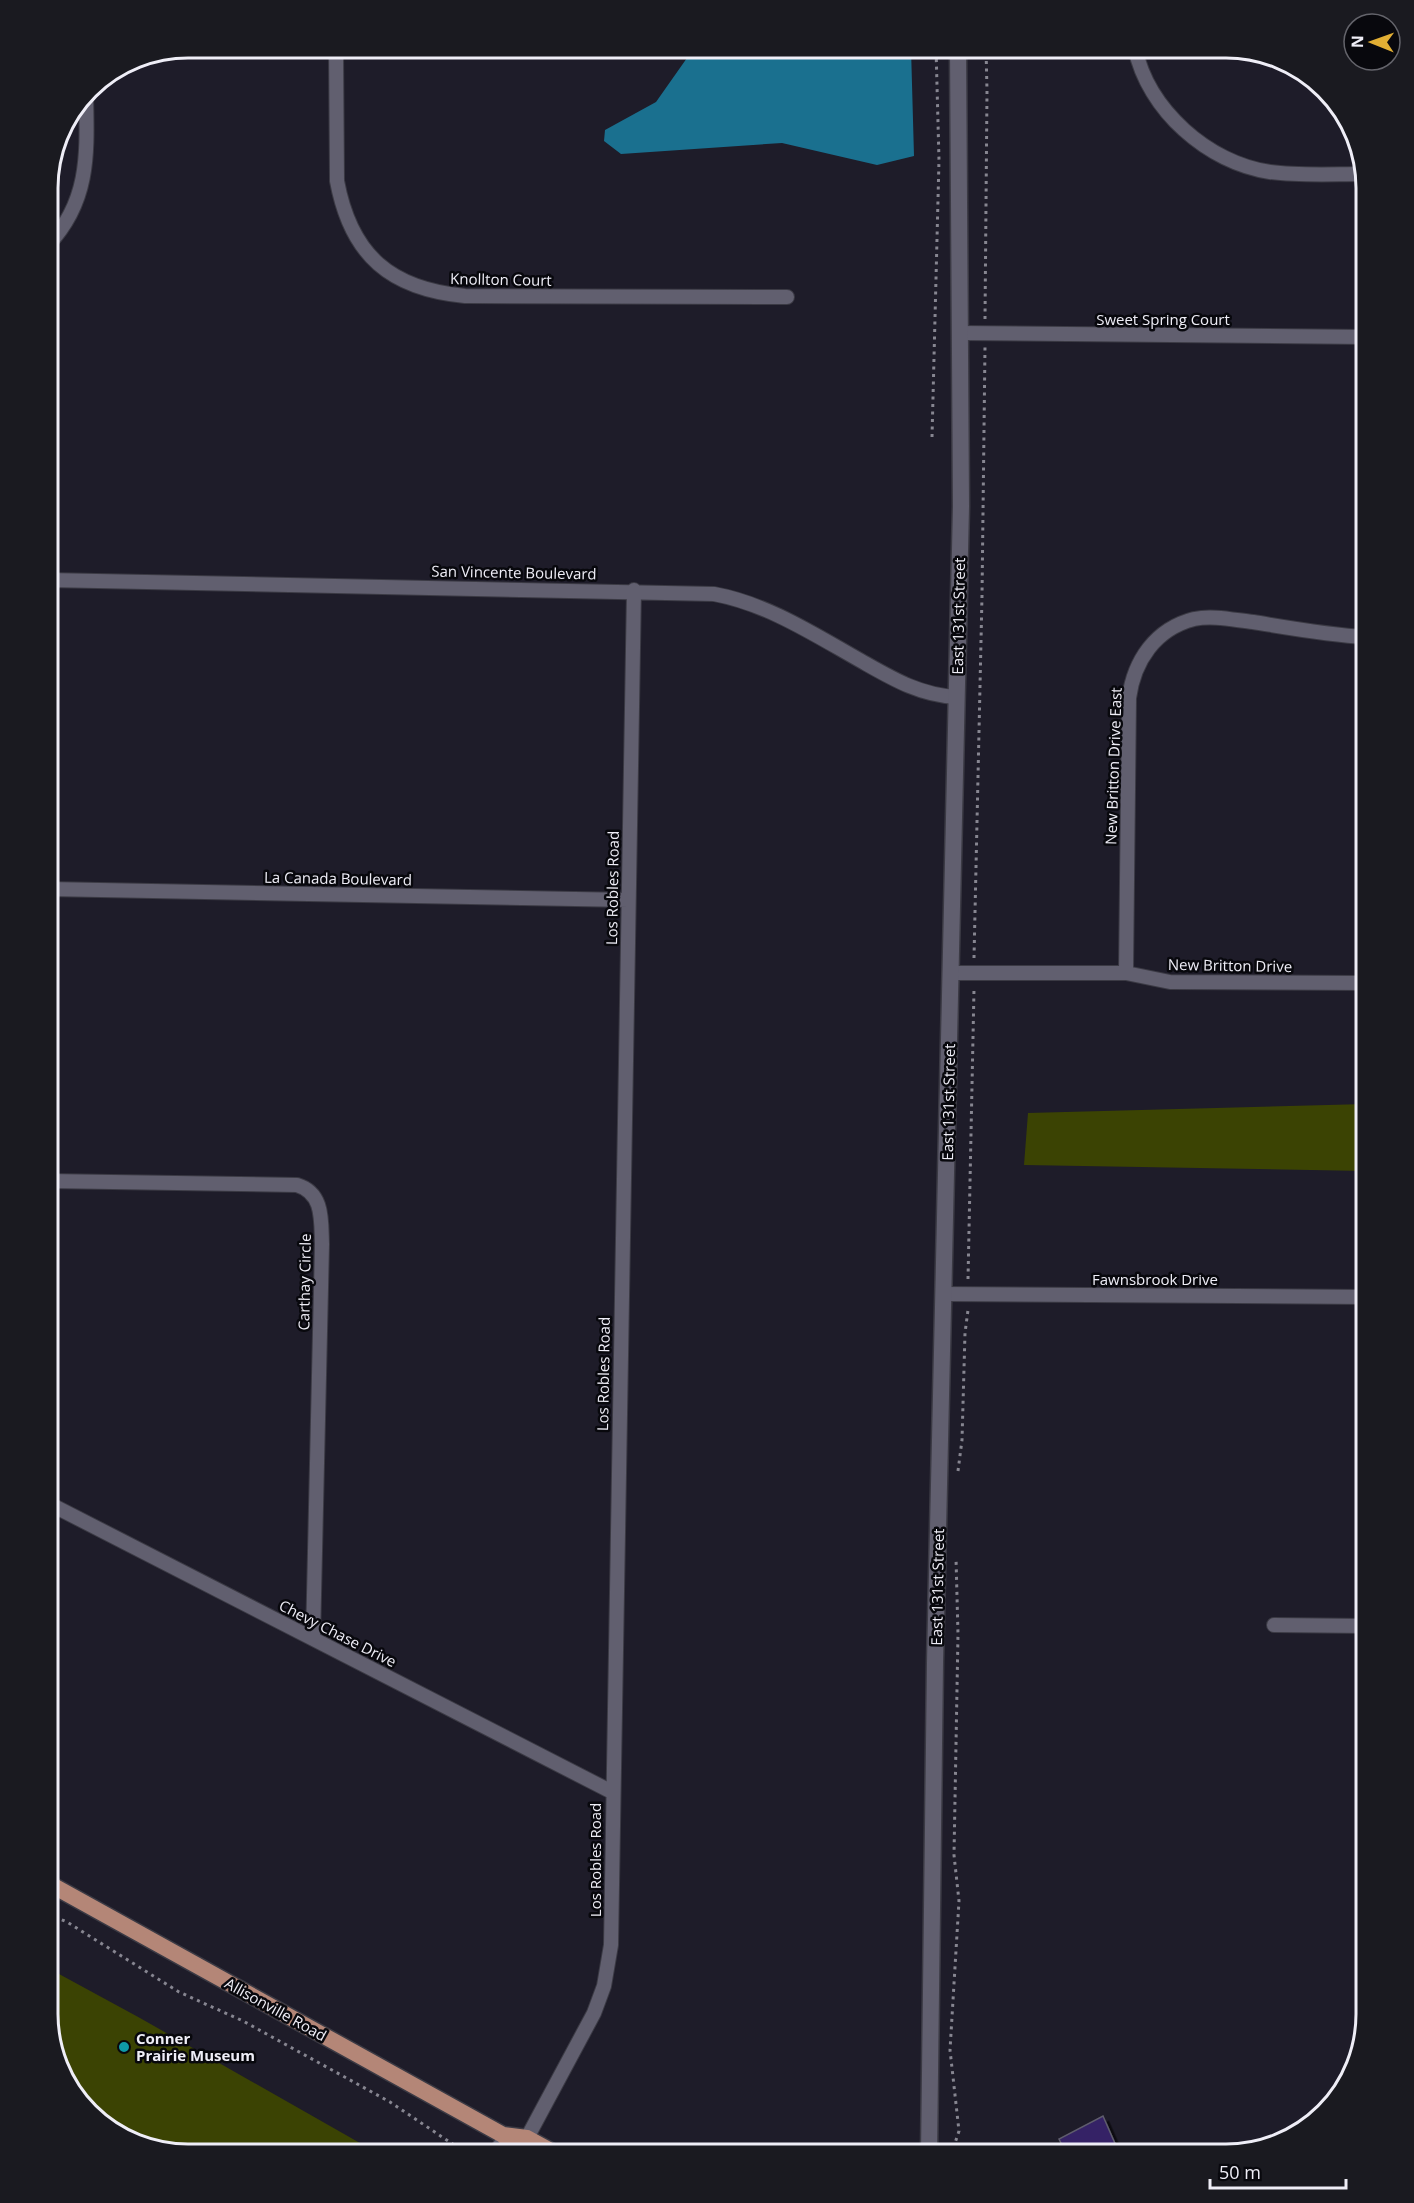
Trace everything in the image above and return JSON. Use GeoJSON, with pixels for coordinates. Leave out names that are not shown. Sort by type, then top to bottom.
{"type":"FeatureCollection","features":[{"type":"Feature","properties":{"kind":"main road","name":"Allisonville Road"},"geometry":{"type":"LineString","coordinates":[[58,1889],[503,2136],[511,2144]]}},
{"type":"Feature","properties":{"kind":"main road","name":"Allisonville Road"},"geometry":{"type":"LineString","coordinates":[[503,2136],[527,2138],[538,2144]]}},
{"type":"Feature","properties":{"kind":"street","name":"Knollton Court"},"geometry":{"type":"LineString","coordinates":[[336,59],[337,181],[341,202],[350,224],[367,253],[395,277],[428,291],[465,296],[787,297]]}},
{"type":"Feature","properties":{"kind":"street","name":"East 131st Street"},"geometry":{"type":"LineString","coordinates":[[929,2144],[934,1733],[961,506],[958,59]]}},
{"type":"Feature","properties":{"kind":"street"},"geometry":{"type":"LineString","coordinates":[[1139,59],[1144,75],[1165,110],[1188,133],[1211,150],[1235,162],[1270,172],[1354,174]]}},
{"type":"Feature","properties":{"kind":"street"},"geometry":{"type":"LineString","coordinates":[[59,230],[70,216],[83,183],[87,141],[86,109]]}},
{"type":"Feature","properties":{"kind":"street","name":"Sweet Spring Court"},"geometry":{"type":"LineString","coordinates":[[959,333],[1356,337]]}},
{"type":"Feature","properties":{"kind":"street","name":"San Vincente Boulevard"},"geometry":{"type":"LineString","coordinates":[[59,580],[714,594],[754,603],[901,684],[937,696],[956,697]]}},
{"type":"Feature","properties":{"kind":"street","name":"Los Robles Road"},"geometry":{"type":"LineString","coordinates":[[527,2138],[594,2013],[604,1986],[611,1946],[634,591]]}},
{"type":"Feature","properties":{"kind":"street","name":"New Britton Drive East"},"geometry":{"type":"LineString","coordinates":[[1126,973],[1129,699],[1135,669],[1150,645],[1164,633],[1181,624],[1209,618],[1356,636]]}},
{"type":"Feature","properties":{"kind":"street","name":"La Canada Boulevard"},"geometry":{"type":"LineString","coordinates":[[59,889],[628,900]]}},
{"type":"Feature","properties":{"kind":"street","name":"New Britton Drive"},"geometry":{"type":"LineString","coordinates":[[951,973],[1126,973],[1170,982],[1356,983]]}},
{"type":"Feature","properties":{"kind":"street","name":"Carthay Circle"},"geometry":{"type":"LineString","coordinates":[[58,1181],[297,1185],[313,1194],[316,1199],[321,1217],[322,1244],[314,1639]]}},
{"type":"Feature","properties":{"kind":"street","name":"Fawnsbrook Drive"},"geometry":{"type":"LineString","coordinates":[[943,1294],[1356,1297]]}},
{"type":"Feature","properties":{"kind":"street","name":"Chevy Chase Drive"},"geometry":{"type":"LineString","coordinates":[[58,1508],[612,1792]]}},
{"type":"Feature","properties":{"kind":"street"},"geometry":{"type":"LineString","coordinates":[[1274,1625],[1356,1626]]}},
{"type":"Feature","properties":{"kind":"lane"},"geometry":{"type":"LineString","coordinates":[[497,2144],[503,2136]]}},
{"type":"Feature","properties":{"kind":"path"},"geometry":{"type":"LineString","coordinates":[[932,437],[939,160],[936,59]]}},
{"type":"Feature","properties":{"kind":"path"},"geometry":{"type":"LineString","coordinates":[[958,1477],[962,1440],[968,1294],[970,1102],[982,596],[986,59]]}},
{"type":"Feature","properties":{"kind":"path"},"geometry":{"type":"LineString","coordinates":[[954,2144],[958,2131],[950,2050],[959,1901],[954,1855],[958,1634],[956,1552]]}},
{"type":"Feature","properties":{"kind":"path"},"geometry":{"type":"LineString","coordinates":[[58,1918],[179,1992],[243,2021],[390,2102],[453,2144]]}},
{"type":"Feature","properties":{"kind":"green space"},"geometry":{"type":"Polygon","coordinates":[[[1356,1104],[1356,1171],[1024,1165],[1028,1113],[1356,1104]]]}},
{"type":"Feature","properties":{"kind":"green space","name":"Conner Prairie Museum"},"geometry":{"type":"Polygon","coordinates":[[[58,1973],[362,2144],[180,2144],[147,2138],[116,2123],[80,2087],[65,2056],[58,2015],[58,1973]]]}},
{"type":"Feature","properties":{"kind":"water"},"geometry":{"type":"Polygon","coordinates":[[[686,59],[911,59],[914,156],[877,165],[782,143],[621,154],[604,141],[605,130],[656,102],[686,59]]]}},
{"type":"Feature","properties":{"kind":"building"},"geometry":{"type":"Polygon","coordinates":[[[1103,2116],[1115,2144],[1062,2144],[1059,2139],[1103,2116]]]}},
{"type":"Feature","properties":{"kind":"place","name":"Conner Prairie Museum"},"geometry":{"type":"Point","coordinates":[124,2047]}}]}
